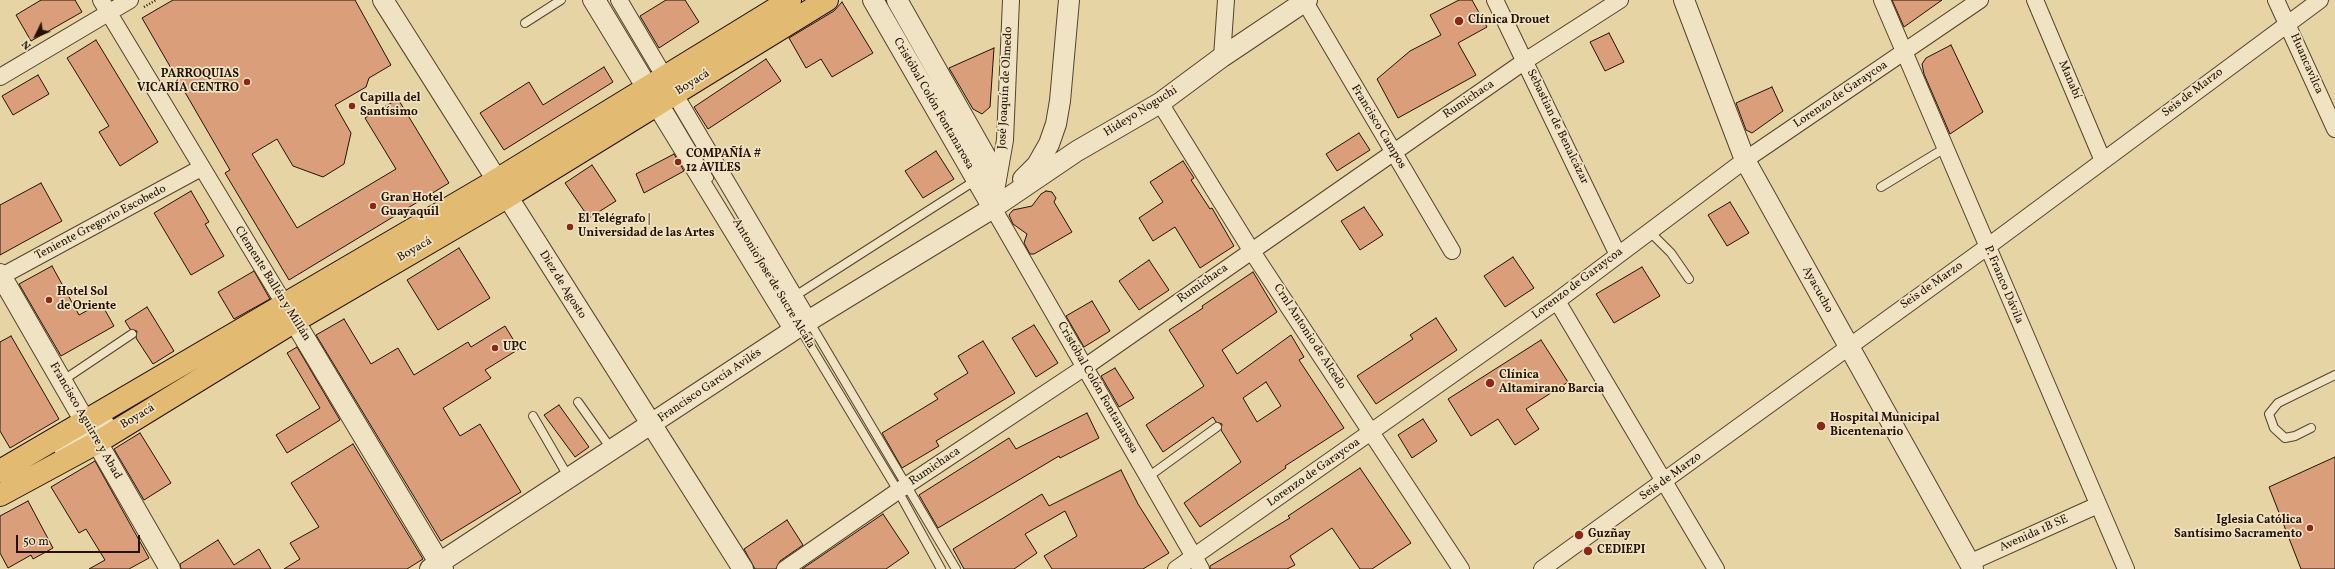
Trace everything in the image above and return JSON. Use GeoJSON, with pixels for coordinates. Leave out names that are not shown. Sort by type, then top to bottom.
{"type":"FeatureCollection","features":[{"type":"Feature","properties":{"kind":"main road","name":"Boyacá"},"geometry":{"type":"LineString","coordinates":[[660,92],[790,0]]}},
{"type":"Feature","properties":{"kind":"main road","name":"Boyacá"},"geometry":{"type":"LineString","coordinates":[[0,495],[92,432],[290,313],[504,188],[660,92],[827,0]]}},
{"type":"Feature","properties":{"kind":"main road","name":"Boyacá"},"geometry":{"type":"LineString","coordinates":[[0,472],[92,432]]}},
{"type":"Feature","properties":{"kind":"street"},"geometry":{"type":"LineString","coordinates":[[0,77],[105,6],[130,0]]}},
{"type":"Feature","properties":{"kind":"street","name":"Diez de Agosto"},"geometry":{"type":"LineString","coordinates":[[383,0],[504,188],[651,425],[743,569]]}},
{"type":"Feature","properties":{"kind":"street","name":"Antonio Jose de Sucre Alcala"},"geometry":{"type":"LineString","coordinates":[[591,0],[660,92],[795,296],[800,326]]}},
{"type":"Feature","properties":{"kind":"street","name":"Antonio Jose de Sucre Alcala"},"geometry":{"type":"LineString","coordinates":[[619,0],[660,92],[800,326]]}},
{"type":"Feature","properties":{"kind":"street","name":"Cristóbal Colón Fontanarosa"},"geometry":{"type":"LineString","coordinates":[[874,0],[1197,563]]}},
{"type":"Feature","properties":{"kind":"street","name":"Cristóbal Colón Fontanarosa"},"geometry":{"type":"LineString","coordinates":[[897,0],[987,159],[993,208]]}},
{"type":"Feature","properties":{"kind":"street","name":"José Joaquín de Olmedo"},"geometry":{"type":"LineString","coordinates":[[993,208],[1005,140],[1011,0]]}},
{"type":"Feature","properties":{"kind":"street"},"geometry":{"type":"LineString","coordinates":[[993,208],[1037,165],[1049,144],[1056,124],[1060,101],[1069,0]]}},
{"type":"Feature","properties":{"kind":"street"},"geometry":{"type":"LineString","coordinates":[[1222,56],[1226,0]]}},
{"type":"Feature","properties":{"kind":"street","name":"Sebastian de Benalcázar"},"geometry":{"type":"LineString","coordinates":[[1495,0],[1618,255]]}},
{"type":"Feature","properties":{"kind":"street","name":"Rumichaca"},"geometry":{"type":"LineString","coordinates":[[785,569],[902,488],[1085,367],[1251,250],[1525,61],[1620,0]]}},
{"type":"Feature","properties":{"kind":"street","name":"Ayacucho"},"geometry":{"type":"LineString","coordinates":[[1684,0],[1745,160],[1971,566]]}},
{"type":"Feature","properties":{"kind":"street","name":"P. Franco Dávila"},"geometry":{"type":"LineString","coordinates":[[1882,0],[2126,569]]}},
{"type":"Feature","properties":{"kind":"street","name":"Lorenzo de Garaycoa"},"geometry":{"type":"LineString","coordinates":[[1176,569],[1197,563],[1372,433],[1557,301],[1745,160],[1980,0]]}},
{"type":"Feature","properties":{"kind":"street","name":"Manabí"},"geometry":{"type":"LineString","coordinates":[[2035,0],[2103,161]]}},
{"type":"Feature","properties":{"kind":"street","name":"Huancavilca"},"geometry":{"type":"LineString","coordinates":[[2276,0],[2335,128]]}},
{"type":"Feature","properties":{"kind":"street","name":"Seis de Marzo"},"geometry":{"type":"LineString","coordinates":[[1542,569],[1987,247],[2287,22],[2320,0]]}},
{"type":"Feature","properties":{"kind":"street","name":"Hideyo Noguchi"},"geometry":{"type":"LineString","coordinates":[[993,208],[1077,151],[1160,103],[1222,56],[1306,1]]}},
{"type":"Feature","properties":{"kind":"street","name":"Francisco Campos"},"geometry":{"type":"LineString","coordinates":[[1306,1],[1392,152],[1452,251]]}},
{"type":"Feature","properties":{"kind":"street","name":"Clemente Ballén y Millán"},"geometry":{"type":"LineString","coordinates":[[105,6],[201,168],[290,313],[438,567]]}},
{"type":"Feature","properties":{"kind":"street","name":"Crnl Antonio de Alcedo"},"geometry":{"type":"LineString","coordinates":[[1160,103],[1251,250],[1461,569]]}},
{"type":"Feature","properties":{"kind":"street","name":"Teniente Gregorio Escobedo"},"geometry":{"type":"LineString","coordinates":[[0,276],[201,168]]}},
{"type":"Feature","properties":{"kind":"street","name":"Francisco García Avilés"},"geometry":{"type":"LineString","coordinates":[[438,567],[569,478],[800,326],[993,208]]}},
{"type":"Feature","properties":{"kind":"street","name":"Francisco Aguirre y Abad"},"geometry":{"type":"LineString","coordinates":[[0,276],[92,432],[170,569]]}},
{"type":"Feature","properties":{"kind":"street"},"geometry":{"type":"LineString","coordinates":[[1557,301],[1716,569]]}},
{"type":"Feature","properties":{"kind":"street","name":"Avenida 1B SE"},"geometry":{"type":"LineString","coordinates":[[1971,566],[2098,505]]}},
{"type":"Feature","properties":{"kind":"lane"},"geometry":{"type":"LineString","coordinates":[[525,23],[561,0]]}},
{"type":"Feature","properties":{"kind":"lane","name":"Antonio Jose de Sucre Alcala"},"geometry":{"type":"LineString","coordinates":[[602,0],[660,92]]}},
{"type":"Feature","properties":{"kind":"lane"},"geometry":{"type":"LineString","coordinates":[[737,45],[811,0]]}},
{"type":"Feature","properties":{"kind":"lane"},"geometry":{"type":"LineString","coordinates":[[1881,187],[1945,148]]}},
{"type":"Feature","properties":{"kind":"lane"},"geometry":{"type":"LineString","coordinates":[[795,296],[976,180]]}},
{"type":"Feature","properties":{"kind":"lane"},"geometry":{"type":"LineString","coordinates":[[1649,231],[1671,254],[1689,279]]}},
{"type":"Feature","properties":{"kind":"lane","name":"Boyacá"},"geometry":{"type":"LineString","coordinates":[[145,403],[211,365],[290,313]]}},
{"type":"Feature","properties":{"kind":"lane","name":"Antonio Jose de Sucre Alcala"},"geometry":{"type":"LineString","coordinates":[[800,326],[902,488],[956,569]]}},
{"type":"Feature","properties":{"kind":"lane"},"geometry":{"type":"LineString","coordinates":[[62,382],[132,334]]}},
{"type":"Feature","properties":{"kind":"lane"},"geometry":{"type":"LineString","coordinates":[[2311,428],[2295,436],[2285,438],[2274,428],[2269,414],[2278,402],[2335,375]]}},
{"type":"Feature","properties":{"kind":"lane"},"geometry":{"type":"LineString","coordinates":[[578,402],[612,451]]}},
{"type":"Feature","properties":{"kind":"lane"},"geometry":{"type":"LineString","coordinates":[[533,416],[569,478]]}},
{"type":"Feature","properties":{"kind":"lane","name":"Boyacá"},"geometry":{"type":"LineString","coordinates":[[52,454],[118,418]]}},
{"type":"Feature","properties":{"kind":"lane"},"geometry":{"type":"LineString","coordinates":[[1148,477],[1217,427]]}},
{"type":"Feature","properties":{"kind":"lane","name":"Antonio Jose de Sucre Alcala"},"geometry":{"type":"LineString","coordinates":[[902,488],[941,569]]}},
{"type":"Feature","properties":{"kind":"building"},"geometry":{"type":"Polygon","coordinates":[[[41,0],[75,0],[82,12],[31,41],[16,15],[41,0]]]}},
{"type":"Feature","properties":{"kind":"building"},"geometry":{"type":"Polygon","coordinates":[[[173,0],[355,0],[391,65],[369,78],[366,87],[335,105],[351,133],[344,164],[323,177],[293,166],[277,139],[252,154],[297,228],[396,169],[365,118],[398,99],[449,183],[289,280],[225,173],[230,170],[142,18],[173,0]]]}},
{"type":"Feature","properties":{"kind":"building"},"geometry":{"type":"Polygon","coordinates":[[[666,0],[685,0],[699,22],[659,48],[640,16],[666,0]]]}},
{"type":"Feature","properties":{"kind":"building"},"geometry":{"type":"Polygon","coordinates":[[[1459,0],[1472,0],[1487,27],[1458,43],[1476,75],[1398,118],[1377,79],[1410,51],[1441,35],[1430,15],[1459,0]]]}},
{"type":"Feature","properties":{"kind":"building"},"geometry":{"type":"Polygon","coordinates":[[[1892,0],[1942,0],[1904,27],[1892,0]]]}},
{"type":"Feature","properties":{"kind":"building"},"geometry":{"type":"Polygon","coordinates":[[[842,2],[873,53],[832,77],[821,59],[806,68],[789,38],[834,11],[842,2]]]}},
{"type":"Feature","properties":{"kind":"building"},"geometry":{"type":"Polygon","coordinates":[[[1609,33],[1624,62],[1605,71],[1590,42],[1609,33]]]}},
{"type":"Feature","properties":{"kind":"building"},"geometry":{"type":"Polygon","coordinates":[[[96,40],[158,142],[120,166],[99,132],[109,126],[67,58],[96,40]]]}},
{"type":"Feature","properties":{"kind":"building"},"geometry":{"type":"Polygon","coordinates":[[[1951,45],[1983,112],[1950,134],[1924,74],[1922,64],[1926,58],[1951,45]]]}},
{"type":"Feature","properties":{"kind":"building"},"geometry":{"type":"Polygon","coordinates":[[[994,48],[990,107],[982,114],[973,109],[949,68],[994,48]]]}},
{"type":"Feature","properties":{"kind":"building"},"geometry":{"type":"Polygon","coordinates":[[[766,59],[781,81],[708,129],[694,107],[766,59]]]}},
{"type":"Feature","properties":{"kind":"building"},"geometry":{"type":"Polygon","coordinates":[[[604,67],[613,82],[504,150],[480,113],[529,82],[543,105],[604,67]]]}},
{"type":"Feature","properties":{"kind":"building"},"geometry":{"type":"Polygon","coordinates":[[[38,75],[49,94],[13,115],[2,96],[38,75]]]}},
{"type":"Feature","properties":{"kind":"building"},"geometry":{"type":"Polygon","coordinates":[[[1772,87],[1783,111],[1752,133],[1746,130],[1736,103],[1772,87]]]}},
{"type":"Feature","properties":{"kind":"building"},"geometry":{"type":"Polygon","coordinates":[[[1359,133],[1370,150],[1337,171],[1326,154],[1359,133]]]}},
{"type":"Feature","properties":{"kind":"building"},"geometry":{"type":"Polygon","coordinates":[[[936,151],[954,179],[923,198],[905,171],[936,151]]]}},
{"type":"Feature","properties":{"kind":"building","name":"COMPAÑÍA # 12 AVILES"},"geometry":{"type":"Polygon","coordinates":[[[674,154],[684,171],[644,193],[636,174],[674,154]]]}},
{"type":"Feature","properties":{"kind":"building"},"geometry":{"type":"Polygon","coordinates":[[[1183,161],[1194,178],[1191,180],[1210,209],[1212,208],[1234,246],[1200,268],[1175,227],[1153,241],[1139,218],[1163,202],[1150,182],[1183,161]]]}},
{"type":"Feature","properties":{"kind":"building"},"geometry":{"type":"Polygon","coordinates":[[[592,165],[616,201],[589,218],[565,183],[592,165]]]}},
{"type":"Feature","properties":{"kind":"building"},"geometry":{"type":"Polygon","coordinates":[[[41,183],[62,221],[0,255],[0,205],[41,183]]]}},
{"type":"Feature","properties":{"kind":"building"},"geometry":{"type":"Polygon","coordinates":[[[191,191],[209,222],[205,224],[224,256],[191,275],[154,213],[191,191]]]}},
{"type":"Feature","properties":{"kind":"building"},"geometry":{"type":"Polygon","coordinates":[[[1046,191],[1052,192],[1056,198],[1054,202],[1072,232],[1034,254],[1030,254],[1024,243],[1027,234],[1013,224],[1009,215],[1013,210],[1032,206],[1041,194],[1046,191]]]}},
{"type":"Feature","properties":{"kind":"building"},"geometry":{"type":"Polygon","coordinates":[[[1730,202],[1749,233],[1727,246],[1708,215],[1730,202]]]}},
{"type":"Feature","properties":{"kind":"building"},"geometry":{"type":"Polygon","coordinates":[[[1364,207],[1383,235],[1360,250],[1341,221],[1364,207]]]}},
{"type":"Feature","properties":{"kind":"building"},"geometry":{"type":"Polygon","coordinates":[[[459,248],[490,298],[438,330],[407,280],[459,248]]]}},
{"type":"Feature","properties":{"kind":"building"},"geometry":{"type":"Polygon","coordinates":[[[1513,257],[1534,288],[1505,307],[1484,276],[1513,257]]]}},
{"type":"Feature","properties":{"kind":"building"},"geometry":{"type":"Polygon","coordinates":[[[1149,260],[1169,290],[1139,310],[1119,281],[1149,260]]]}},
{"type":"Feature","properties":{"kind":"building"},"geometry":{"type":"Polygon","coordinates":[[[52,266],[79,315],[101,303],[114,326],[61,356],[19,284],[52,266]]]}},
{"type":"Feature","properties":{"kind":"building"},"geometry":{"type":"Polygon","coordinates":[[[1642,267],[1660,296],[1614,323],[1596,294],[1642,267]]]}},
{"type":"Feature","properties":{"kind":"building"},"geometry":{"type":"Polygon","coordinates":[[[254,271],[270,299],[234,319],[218,292],[254,271]]]}},
{"type":"Feature","properties":{"kind":"building"},"geometry":{"type":"Polygon","coordinates":[[[1253,272],[1277,312],[1222,350],[1237,374],[1291,335],[1304,357],[1299,360],[1344,428],[1285,466],[1286,468],[1200,527],[1184,503],[1241,462],[1221,430],[1222,424],[1216,422],[1213,417],[1163,452],[1146,425],[1204,386],[1169,330],[1203,308],[1202,306],[1253,272]],[[1266,382],[1243,398],[1257,422],[1281,406],[1266,382]]]}},
{"type":"Feature","properties":{"kind":"building"},"geometry":{"type":"Polygon","coordinates":[[[1092,301],[1110,331],[1084,347],[1066,316],[1092,301]]]}},
{"type":"Feature","properties":{"kind":"building"},"geometry":{"type":"Polygon","coordinates":[[[147,307],[174,351],[153,364],[136,338],[137,331],[130,329],[125,321],[147,307]]]}},
{"type":"Feature","properties":{"kind":"building"},"geometry":{"type":"Polygon","coordinates":[[[1436,318],[1457,350],[1376,404],[1357,376],[1413,339],[1410,335],[1436,318]]]}},
{"type":"Feature","properties":{"kind":"building"},"geometry":{"type":"Polygon","coordinates":[[[344,319],[371,364],[398,348],[414,375],[468,342],[471,347],[505,326],[519,349],[485,370],[491,378],[443,408],[460,436],[480,424],[521,492],[441,541],[316,335],[344,319]]]}},
{"type":"Feature","properties":{"kind":"building"},"geometry":{"type":"Polygon","coordinates":[[[1034,325],[1058,363],[1036,377],[1012,338],[1034,325]]]}},
{"type":"Feature","properties":{"kind":"building"},"geometry":{"type":"Polygon","coordinates":[[[11,336],[59,419],[10,448],[0,431],[0,342],[11,336]]]}},
{"type":"Feature","properties":{"kind":"building"},"geometry":{"type":"Polygon","coordinates":[[[1541,340],[1568,382],[1526,409],[1539,429],[1515,445],[1498,419],[1471,436],[1448,399],[1541,340]]]}},
{"type":"Feature","properties":{"kind":"building"},"geometry":{"type":"Polygon","coordinates":[[[983,341],[1015,393],[936,441],[939,446],[902,468],[882,433],[938,399],[934,394],[968,373],[958,356],[983,341]]]}},
{"type":"Feature","properties":{"kind":"building"},"geometry":{"type":"Polygon","coordinates":[[[297,347],[340,420],[287,453],[276,435],[320,408],[287,353],[297,347]]]}},
{"type":"Feature","properties":{"kind":"building"},"geometry":{"type":"Polygon","coordinates":[[[1115,368],[1134,398],[1119,407],[1101,376],[1115,368]]]}},
{"type":"Feature","properties":{"kind":"building"},"geometry":{"type":"Polygon","coordinates":[[[559,405],[589,447],[575,457],[544,415],[559,405]]]}},
{"type":"Feature","properties":{"kind":"building"},"geometry":{"type":"Polygon","coordinates":[[[1087,413],[1099,438],[1060,458],[1059,456],[938,528],[919,495],[1009,438],[1016,449],[1087,413]]]}},
{"type":"Feature","properties":{"kind":"building"},"geometry":{"type":"Polygon","coordinates":[[[1423,419],[1437,441],[1412,458],[1398,435],[1423,419]]]}},
{"type":"Feature","properties":{"kind":"building"},"geometry":{"type":"Polygon","coordinates":[[[140,433],[171,483],[144,500],[114,449],[140,433]]]}},
{"type":"Feature","properties":{"kind":"building"},"geometry":{"type":"Polygon","coordinates":[[[353,444],[423,559],[407,569],[284,569],[300,559],[290,543],[319,527],[291,483],[353,444]]]}},
{"type":"Feature","properties":{"kind":"building","name":"Iglesia Católica Santísimo Sacramento"},"geometry":{"type":"Polygon","coordinates":[[[2335,457],[2335,569],[2301,569],[2269,487],[2335,457]]]}},
{"type":"Feature","properties":{"kind":"building"},"geometry":{"type":"Polygon","coordinates":[[[95,461],[149,558],[129,569],[89,569],[105,560],[86,529],[79,533],[51,487],[95,461]]]}},
{"type":"Feature","properties":{"kind":"building"},"geometry":{"type":"Polygon","coordinates":[[[1360,468],[1411,543],[1372,569],[1360,569],[1332,528],[1290,556],[1295,565],[1287,569],[1210,569],[1210,566],[1290,518],[1288,516],[1360,468]]]}},
{"type":"Feature","properties":{"kind":"building"},"geometry":{"type":"Polygon","coordinates":[[[1121,470],[1138,504],[1169,553],[1143,569],[1052,569],[1044,556],[1077,536],[1065,511],[1025,534],[1037,553],[1014,569],[964,569],[953,549],[1042,494],[1049,506],[1121,470]]]}},
{"type":"Feature","properties":{"kind":"building"},"geometry":{"type":"Polygon","coordinates":[[[28,501],[53,548],[33,559],[31,555],[8,568],[0,553],[0,516],[28,501]]]}},
{"type":"Feature","properties":{"kind":"building"},"geometry":{"type":"Polygon","coordinates":[[[883,514],[909,553],[886,569],[802,569],[883,514]]]}},
{"type":"Feature","properties":{"kind":"building"},"geometry":{"type":"Polygon","coordinates":[[[787,520],[803,545],[780,561],[776,569],[755,569],[744,549],[787,520]]]}},
{"type":"Feature","properties":{"kind":"building"},"geometry":{"type":"Polygon","coordinates":[[[218,540],[234,565],[259,549],[271,569],[181,569],[180,564],[218,540]]]}},
{"type":"Feature","properties":{"kind":"place","name":"Clínica Drouet"},"geometry":{"type":"Point","coordinates":[1459,21]}},
{"type":"Feature","properties":{"kind":"place","name":"PARROQUIAS VICARÍA CENTRO"},"geometry":{"type":"Point","coordinates":[247,82]}},
{"type":"Feature","properties":{"kind":"place","name":"Capilla del Santísimo"},"geometry":{"type":"Point","coordinates":[352,106]}},
{"type":"Feature","properties":{"kind":"place","name":"COMPAÑÍA # 12 AVILES"},"geometry":{"type":"Point","coordinates":[678,162]}},
{"type":"Feature","properties":{"kind":"place","name":"Gran Hotel Guayaquil"},"geometry":{"type":"Point","coordinates":[373,206]}},
{"type":"Feature","properties":{"kind":"place","name":"El Telégrafo | Universidad de las Artes"},"geometry":{"type":"Point","coordinates":[570,227]}},
{"type":"Feature","properties":{"kind":"place","name":"Hotel Sol de Oriente"},"geometry":{"type":"Point","coordinates":[49,300]}},
{"type":"Feature","properties":{"kind":"place","name":"UPC"},"geometry":{"type":"Point","coordinates":[495,348]}},
{"type":"Feature","properties":{"kind":"place","name":"Clínica Altamirano Barcia"},"geometry":{"type":"Point","coordinates":[1490,383]}},
{"type":"Feature","properties":{"kind":"place","name":"Hospital Municipal Bicentenario"},"geometry":{"type":"Point","coordinates":[1821,426]}},
{"type":"Feature","properties":{"kind":"place","name":"Iglesia Católica Santísimo Sacramento"},"geometry":{"type":"Point","coordinates":[2310,528]}},
{"type":"Feature","properties":{"kind":"place","name":"Guzñay"},"geometry":{"type":"Point","coordinates":[1579,535]}},
{"type":"Feature","properties":{"kind":"place","name":"CEDIEPI"},"geometry":{"type":"Point","coordinates":[1588,551]}}]}
